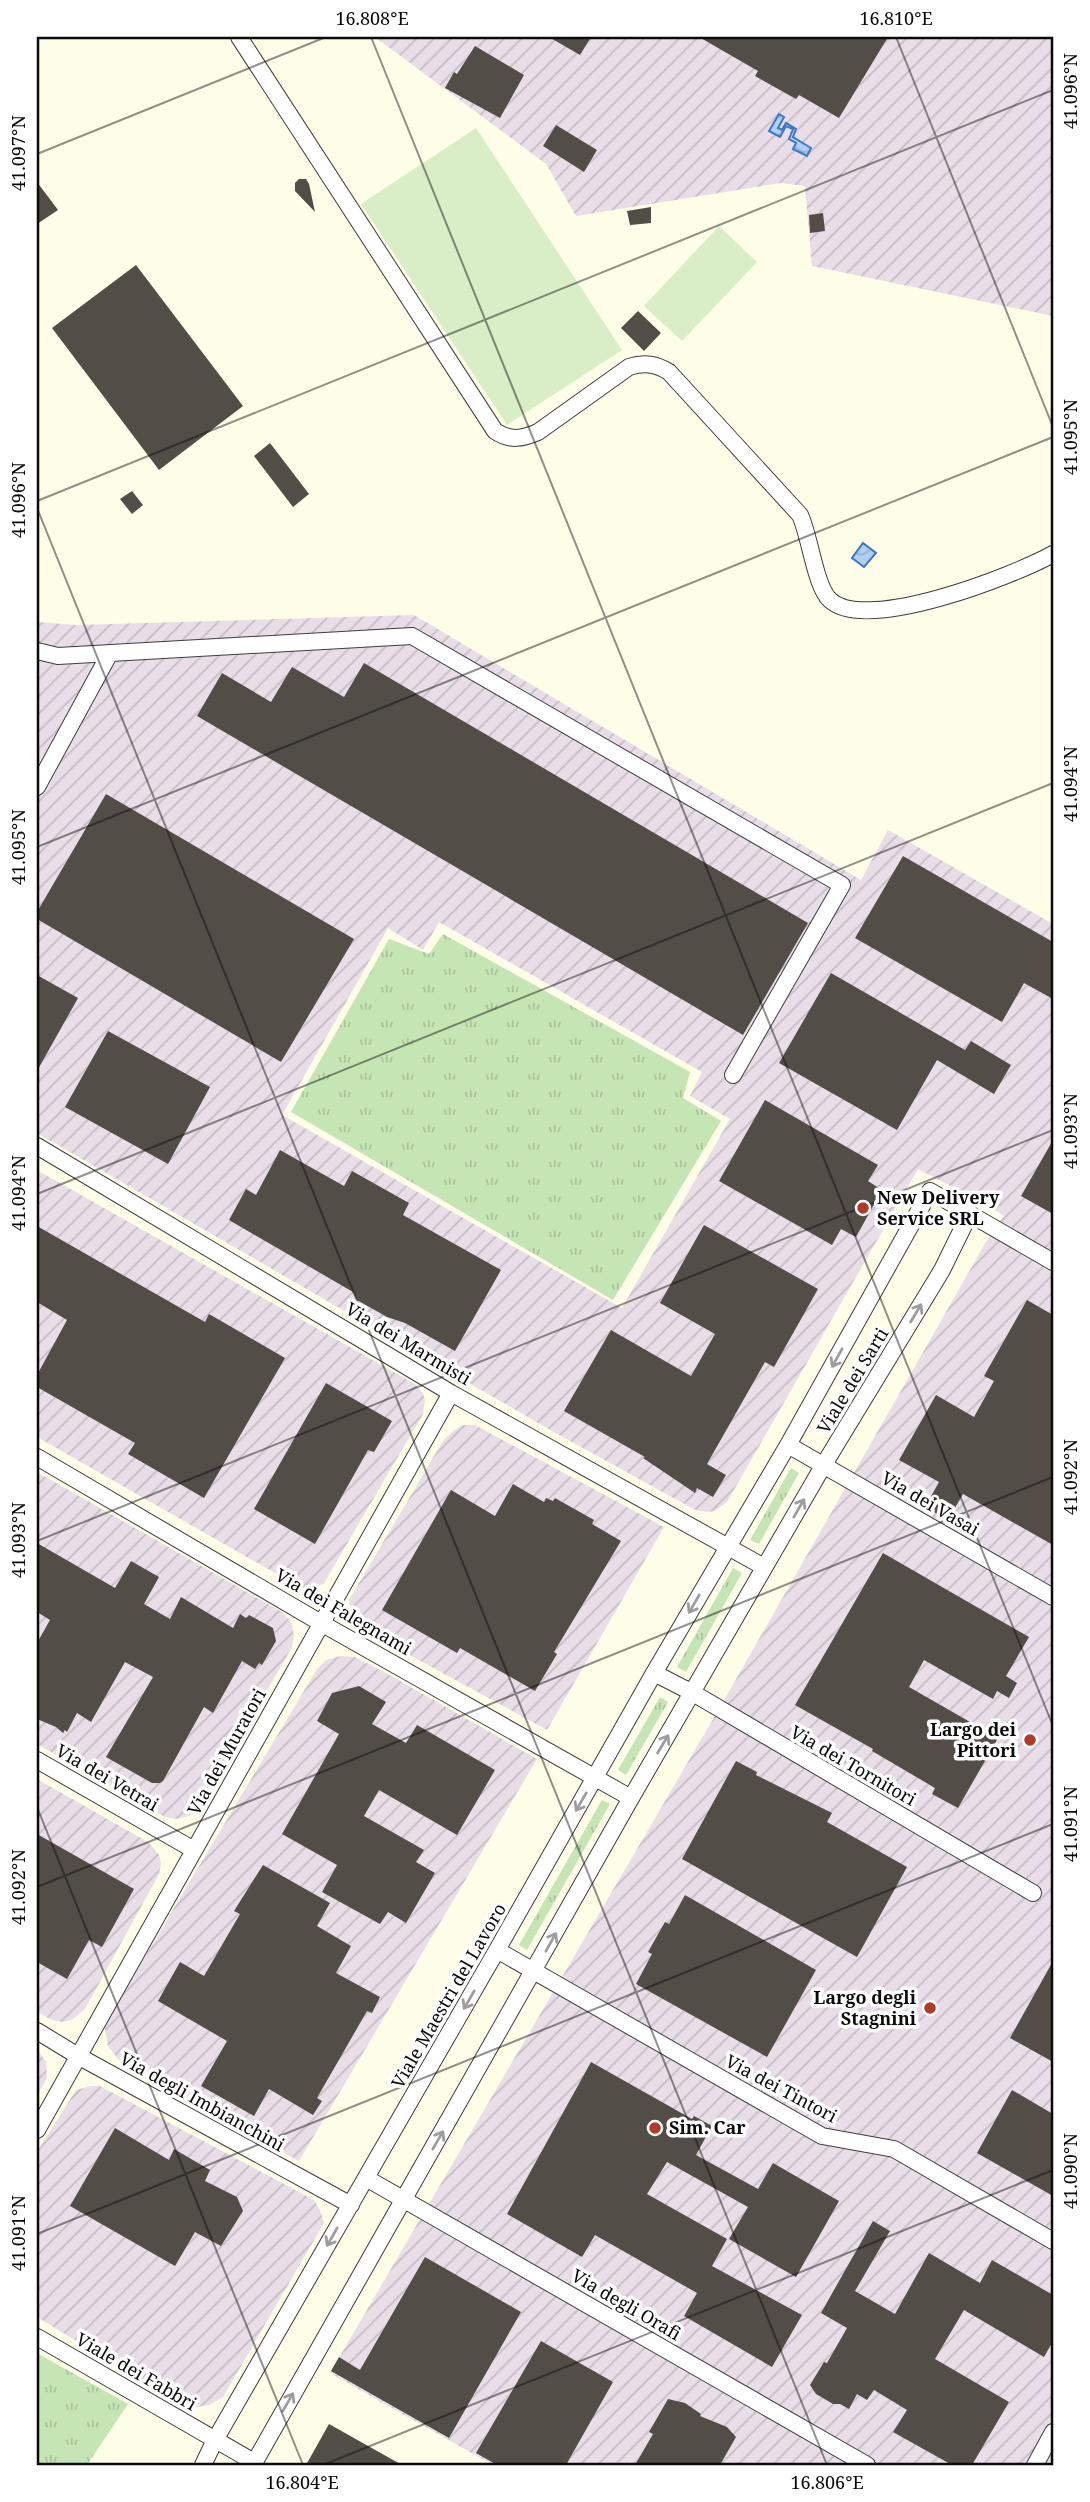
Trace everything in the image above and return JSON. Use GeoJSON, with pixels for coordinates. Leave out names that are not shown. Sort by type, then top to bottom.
{"type":"FeatureCollection","features":[{"type":"Feature","properties":{"kind":"street"},"geometry":{"type":"LineString","coordinates":[[239,37],[495,431],[502,436],[513,439],[538,432],[629,367],[640,363],[651,364],[669,373],[800,515],[823,589],[829,600],[839,606],[850,610],[876,610],[943,598],[1019,571],[1053,554]]}},
{"type":"Feature","properties":{"kind":"street"},"geometry":{"type":"LineString","coordinates":[[37,651],[58,656],[412,636],[842,886],[733,1075]]}},
{"type":"Feature","properties":{"kind":"street"},"geometry":{"type":"LineString","coordinates":[[37,787],[110,653]]}},
{"type":"Feature","properties":{"kind":"street","name":"Via dei Marmisti"},"geometry":{"type":"LineString","coordinates":[[37,1146],[451,1392],[764,1567]]}},
{"type":"Feature","properties":{"kind":"street","name":"Viale dei Sarti"},"geometry":{"type":"LineString","coordinates":[[728,1545],[788,1445],[930,1192],[970,1213],[942,1270],[764,1567]]}},
{"type":"Feature","properties":{"kind":"street"},"geometry":{"type":"LineString","coordinates":[[970,1213],[1053,1262]]}},
{"type":"Feature","properties":{"kind":"street","name":"Via dei Muratori"},"geometry":{"type":"LineString","coordinates":[[37,2130],[451,1392]]}},
{"type":"Feature","properties":{"kind":"street","name":"Via dei Vasai"},"geometry":{"type":"LineString","coordinates":[[788,1445],[1053,1597]]}},
{"type":"Feature","properties":{"kind":"street","name":"Via dei Falegnami"},"geometry":{"type":"LineString","coordinates":[[37,1457],[321,1623],[631,1798]]}},
{"type":"Feature","properties":{"kind":"street","name":"Viale Maestri del Lavoro"},"geometry":{"type":"LineString","coordinates":[[203,2465],[728,1545]]}},
{"type":"Feature","properties":{"kind":"street"},"geometry":{"type":"LineString","coordinates":[[254,2463],[764,1567]]}},
{"type":"Feature","properties":{"kind":"street","name":"Via dei Tornitori"},"geometry":{"type":"LineString","coordinates":[[654,1673],[693,1693],[1033,1893]]}},
{"type":"Feature","properties":{"kind":"street","name":"Via dei Vetrai"},"geometry":{"type":"LineString","coordinates":[[37,1760],[194,1850]]}},
{"type":"Feature","properties":{"kind":"street","name":"Via dei Tintori"},"geometry":{"type":"LineString","coordinates":[[497,1950],[822,2136],[894,2148],[1053,2241]]}},
{"type":"Feature","properties":{"kind":"street","name":"Via degli Imbianchini"},"geometry":{"type":"LineString","coordinates":[[37,2031],[351,2205]]}},
{"type":"Feature","properties":{"kind":"street","name":"Via degli Orafi"},"geometry":{"type":"LineString","coordinates":[[366,2178],[867,2465]]}},
{"type":"Feature","properties":{"kind":"street","name":"Viale dei Fabbri"},"geometry":{"type":"LineString","coordinates":[[37,2337],[254,2463]]}},
{"type":"Feature","properties":{"kind":"street"},"geometry":{"type":"LineString","coordinates":[[1035,2465],[1053,2432]]}},
{"type":"Feature","properties":{"kind":"shaded area"},"geometry":{"type":"Polygon","coordinates":[[[375,37],[1053,37],[1053,316],[812,266],[805,186],[781,183],[576,216],[546,164],[375,37]]]}},
{"type":"Feature","properties":{"kind":"shaded area"},"geometry":{"type":"Polygon","coordinates":[[[414,615],[861,880],[888,830],[1053,924],[1053,2465],[493,2465],[330,2373],[719,1709],[994,1228],[1004,1216],[918,1169],[727,1502],[715,1511],[707,1512],[695,1510],[552,1431],[37,1133],[37,622],[77,625],[414,615]],[[439,922],[423,950],[388,928],[282,1115],[622,1308],[730,1119],[690,1096],[702,1072],[439,922]]]}},
{"type":"Feature","properties":{"kind":"shaded area"},"geometry":{"type":"Polygon","coordinates":[[[37,1170],[415,1384],[423,1393],[423,1414],[324,1583],[312,1589],[301,1588],[37,1437],[37,1170]]]}},
{"type":"Feature","properties":{"kind":"shaded area"},"geometry":{"type":"Polygon","coordinates":[[[463,1425],[475,1425],[664,1527],[547,1730],[358,1627],[352,1616],[349,1600],[443,1441],[463,1425]]]}},
{"type":"Feature","properties":{"kind":"shaded area"},"geometry":{"type":"Polygon","coordinates":[[[37,1472],[282,1612],[291,1622],[294,1635],[292,1647],[200,1807],[189,1816],[176,1819],[165,1817],[37,1744],[37,1472]]]}},
{"type":"Feature","properties":{"kind":"shaded area"},"geometry":{"type":"Polygon","coordinates":[[[341,1656],[355,1657],[386,1673],[537,1759],[299,2161],[118,2059],[108,2046],[104,2025],[317,1669],[326,1660],[341,1656]]]}},
{"type":"Feature","properties":{"kind":"shaded area"},"geometry":{"type":"Polygon","coordinates":[[[37,1779],[148,1842],[159,1855],[161,1864],[159,1874],[85,2009],[73,2019],[62,2022],[37,2012],[37,1779]]]}},
{"type":"Feature","properties":{"kind":"shaded area"},"geometry":{"type":"Polygon","coordinates":[[[37,2049],[46,2062],[47,2078],[37,2096],[37,2049]]]}},
{"type":"Feature","properties":{"kind":"shaded area"},"geometry":{"type":"Polygon","coordinates":[[[100,2086],[314,2200],[320,2210],[324,2223],[223,2397],[209,2405],[191,2408],[180,2404],[37,2317],[37,2152],[76,2090],[100,2086]]]}},
{"type":"Feature","properties":{"kind":"green space"},"geometry":{"type":"Polygon","coordinates":[[[476,128],[622,350],[507,425],[361,204],[476,128]]]}},
{"type":"Feature","properties":{"kind":"green space"},"geometry":{"type":"Polygon","coordinates":[[[719,226],[757,262],[682,341],[644,306],[719,226]]]}},
{"type":"Feature","properties":{"kind":"green space"},"geometry":{"type":"Polygon","coordinates":[[[443,934],[690,1072],[683,1098],[721,1121],[613,1300],[291,1112],[389,939],[429,954],[443,934]]]}},
{"type":"Feature","properties":{"kind":"green space"},"geometry":{"type":"Polygon","coordinates":[[[791,1468],[799,1473],[759,1544],[750,1540],[791,1468]]]}},
{"type":"Feature","properties":{"kind":"green space"},"geometry":{"type":"Polygon","coordinates":[[[733,1568],[742,1573],[686,1672],[677,1667],[733,1568]]]}},
{"type":"Feature","properties":{"kind":"green space"},"geometry":{"type":"Polygon","coordinates":[[[660,1697],[668,1702],[626,1775],[618,1770],[660,1697]]]}},
{"type":"Feature","properties":{"kind":"green space"},"geometry":{"type":"Polygon","coordinates":[[[602,1800],[610,1804],[527,1950],[519,1945],[602,1800]]]}},
{"type":"Feature","properties":{"kind":"green space"},"geometry":{"type":"Polygon","coordinates":[[[37,2353],[128,2404],[87,2465],[37,2465],[37,2353]]]}},
{"type":"Feature","properties":{"kind":"water"},"geometry":{"type":"Polygon","coordinates":[[[779,114],[784,117],[778,128],[782,130],[786,123],[796,129],[793,137],[811,148],[807,156],[793,149],[796,143],[789,139],[793,129],[786,126],[780,137],[769,131],[779,114]]]}},
{"type":"Feature","properties":{"kind":"water"},"geometry":{"type":"Polygon","coordinates":[[[863,543],[876,553],[864,567],[852,558],[863,543]]]}},
{"type":"Feature","properties":{"kind":"building"},"geometry":{"type":"Polygon","coordinates":[[[549,37],[591,37],[580,55],[549,37]]]}},
{"type":"Feature","properties":{"kind":"building"},"geometry":{"type":"Polygon","coordinates":[[[699,37],[888,37],[839,118],[799,95],[796,99],[755,76],[758,71],[699,37]]]}},
{"type":"Feature","properties":{"kind":"building"},"geometry":{"type":"Polygon","coordinates":[[[475,46],[524,75],[500,118],[445,88],[475,46]]]}},
{"type":"Feature","properties":{"kind":"building"},"geometry":{"type":"Polygon","coordinates":[[[556,125],[597,150],[584,172],[543,146],[556,125]]]}},
{"type":"Feature","properties":{"kind":"building"},"geometry":{"type":"Polygon","coordinates":[[[299,179],[306,179],[309,184],[315,212],[295,191],[295,183],[299,179]]]}},
{"type":"Feature","properties":{"kind":"building"},"geometry":{"type":"Polygon","coordinates":[[[37,182],[58,210],[37,224],[37,182]]]}},
{"type":"Feature","properties":{"kind":"building"},"geometry":{"type":"Polygon","coordinates":[[[651,207],[651,223],[630,225],[627,211],[651,207]]]}},
{"type":"Feature","properties":{"kind":"building"},"geometry":{"type":"Polygon","coordinates":[[[823,213],[825,231],[810,233],[809,215],[823,213]]]}},
{"type":"Feature","properties":{"kind":"building"},"geometry":{"type":"Polygon","coordinates":[[[136,265],[243,406],[159,470],[52,328],[136,265]]]}},
{"type":"Feature","properties":{"kind":"building"},"geometry":{"type":"Polygon","coordinates":[[[638,311],[661,333],[644,351],[621,328],[638,311]]]}},
{"type":"Feature","properties":{"kind":"building"},"geometry":{"type":"Polygon","coordinates":[[[270,443],[309,494],[293,507],[254,456],[270,443]]]}},
{"type":"Feature","properties":{"kind":"building"},"geometry":{"type":"Polygon","coordinates":[[[132,491],[143,505],[132,514],[120,499],[132,491]]]}},
{"type":"Feature","properties":{"kind":"building"},"geometry":{"type":"Polygon","coordinates":[[[364,663],[808,923],[743,1035],[197,716],[222,673],[271,702],[292,667],[344,697],[364,663]]]}},
{"type":"Feature","properties":{"kind":"building"},"geometry":{"type":"Polygon","coordinates":[[[106,794],[354,939],[281,1062],[37,919],[37,912],[106,794]]]}},
{"type":"Feature","properties":{"kind":"building"},"geometry":{"type":"Polygon","coordinates":[[[903,856],[1053,942],[1053,999],[1024,983],[1002,1022],[855,938],[903,856]]]}},
{"type":"Feature","properties":{"kind":"building"},"geometry":{"type":"Polygon","coordinates":[[[831,973],[965,1050],[971,1041],[1011,1065],[994,1094],[937,1060],[897,1130],[779,1063],[831,973]]]}},
{"type":"Feature","properties":{"kind":"building"},"geometry":{"type":"Polygon","coordinates":[[[37,975],[78,998],[37,1071],[37,975]]]}},
{"type":"Feature","properties":{"kind":"building"},"geometry":{"type":"Polygon","coordinates":[[[108,1031],[210,1087],[168,1164],[65,1107],[108,1031]]]}},
{"type":"Feature","properties":{"kind":"building"},"geometry":{"type":"Polygon","coordinates":[[[765,1100],[878,1165],[868,1181],[882,1190],[856,1237],[841,1229],[832,1245],[719,1181],[765,1100]]]}},
{"type":"Feature","properties":{"kind":"building"},"geometry":{"type":"Polygon","coordinates":[[[1053,1140],[1053,1214],[1021,1196],[1053,1140]]]}},
{"type":"Feature","properties":{"kind":"building"},"geometry":{"type":"Polygon","coordinates":[[[280,1150],[344,1186],[352,1171],[409,1203],[403,1215],[501,1270],[455,1351],[357,1300],[353,1292],[229,1220],[246,1189],[256,1195],[280,1150]]]}},
{"type":"Feature","properties":{"kind":"building"},"geometry":{"type":"Polygon","coordinates":[[[704,1225],[818,1289],[774,1367],[765,1362],[707,1464],[726,1475],[713,1497],[697,1488],[695,1493],[643,1458],[645,1457],[564,1411],[611,1330],[691,1376],[715,1334],[660,1303],[704,1225]]]}},
{"type":"Feature","properties":{"kind":"building"},"geometry":{"type":"Polygon","coordinates":[[[37,1226],[205,1322],[209,1314],[285,1358],[204,1498],[128,1454],[135,1443],[37,1387],[37,1375],[67,1320],[37,1302],[37,1226]]]}},
{"type":"Feature","properties":{"kind":"building"},"geometry":{"type":"Polygon","coordinates":[[[1027,1300],[1053,1315],[1053,1545],[963,1494],[948,1520],[925,1507],[939,1482],[899,1460],[936,1395],[974,1417],[994,1381],[984,1376],[1027,1300]]]}},
{"type":"Feature","properties":{"kind":"building"},"geometry":{"type":"Polygon","coordinates":[[[326,1383],[392,1421],[374,1452],[368,1450],[315,1544],[254,1509],[326,1383]]]}},
{"type":"Feature","properties":{"kind":"building"},"geometry":{"type":"Polygon","coordinates":[[[513,1484],[544,1502],[546,1498],[553,1501],[555,1498],[594,1520],[592,1524],[621,1541],[554,1652],[557,1654],[535,1691],[460,1648],[457,1653],[382,1610],[451,1490],[495,1516],[513,1484]]]}},
{"type":"Feature","properties":{"kind":"building"},"geometry":{"type":"Polygon","coordinates":[[[37,1543],[115,1588],[131,1561],[159,1577],[144,1604],[170,1619],[181,1597],[233,1628],[240,1614],[246,1618],[249,1615],[273,1628],[276,1641],[262,1665],[259,1663],[255,1669],[242,1661],[213,1713],[204,1707],[160,1783],[152,1783],[106,1757],[153,1677],[125,1662],[91,1722],[77,1713],[67,1732],[65,1730],[63,1733],[37,1719],[37,1643],[50,1620],[37,1612],[37,1543]]]}},
{"type":"Feature","properties":{"kind":"building"},"geometry":{"type":"Polygon","coordinates":[[[883,1553],[1029,1637],[1006,1676],[1017,1683],[1009,1698],[997,1691],[993,1699],[924,1660],[909,1687],[998,1738],[958,1808],[932,1794],[935,1788],[795,1705],[883,1553]]]}},
{"type":"Feature","properties":{"kind":"building"},"geometry":{"type":"Polygon","coordinates":[[[359,1686],[386,1702],[372,1724],[406,1743],[417,1725],[495,1770],[457,1835],[379,1790],[364,1816],[424,1850],[416,1862],[435,1873],[406,1923],[388,1912],[380,1924],[322,1892],[337,1865],[282,1834],[339,1734],[317,1721],[332,1693],[359,1686]]]}},
{"type":"Feature","properties":{"kind":"building"},"geometry":{"type":"Polygon","coordinates":[[[736,1761],[757,1772],[756,1775],[832,1813],[827,1822],[907,1867],[857,1957],[682,1859],[736,1761]]]}},
{"type":"Feature","properties":{"kind":"building"},"geometry":{"type":"Polygon","coordinates":[[[37,1834],[134,1889],[102,1947],[89,1940],[67,1979],[37,1962],[37,1834]]]}},
{"type":"Feature","properties":{"kind":"building"},"geometry":{"type":"Polygon","coordinates":[[[263,1865],[330,1903],[317,1926],[351,1946],[336,1973],[380,1997],[372,2013],[367,2011],[317,2098],[322,2101],[313,2115],[269,2089],[254,2116],[201,2086],[227,2041],[158,2001],[180,1962],[204,1976],[240,1914],[234,1911],[263,1865]]]}},
{"type":"Feature","properties":{"kind":"building"},"geometry":{"type":"Polygon","coordinates":[[[685,1895],[816,1970],[767,2057],[636,1984],[652,1954],[648,1952],[665,1922],[669,1924],[685,1895]]]}},
{"type":"Feature","properties":{"kind":"building"},"geometry":{"type":"Polygon","coordinates":[[[1053,1961],[1053,2062],[1010,2038],[1053,1961]]]}},
{"type":"Feature","properties":{"kind":"building"},"geometry":{"type":"Polygon","coordinates":[[[591,2062],[692,2119],[694,2116],[712,2126],[696,2155],[758,2189],[773,2163],[839,2201],[796,2277],[729,2239],[748,2207],[667,2162],[647,2194],[727,2239],[712,2266],[802,2315],[772,2367],[684,2316],[697,2293],[595,2235],[582,2257],[507,2214],[591,2062]]]}},
{"type":"Feature","properties":{"kind":"building"},"geometry":{"type":"Polygon","coordinates":[[[1012,2090],[1053,2114],[1053,2196],[977,2153],[1012,2090]]]}},
{"type":"Feature","properties":{"kind":"building"},"geometry":{"type":"Polygon","coordinates":[[[115,2128],[169,2160],[174,2149],[210,2170],[205,2181],[237,2197],[243,2211],[221,2246],[195,2232],[175,2266],[70,2206],[115,2128]]]}},
{"type":"Feature","properties":{"kind":"building"},"geometry":{"type":"Polygon","coordinates":[[[873,2221],[890,2231],[855,2291],[895,2314],[929,2253],[980,2283],[992,2260],[1053,2295],[1053,2341],[1044,2357],[964,2310],[935,2359],[1009,2402],[972,2465],[952,2465],[893,2432],[907,2410],[874,2390],[867,2400],[857,2394],[849,2409],[816,2394],[810,2385],[824,2362],[827,2363],[847,2328],[821,2313],[873,2221]]]}},
{"type":"Feature","properties":{"kind":"building"},"geometry":{"type":"Polygon","coordinates":[[[425,2257],[521,2312],[449,2438],[331,2371],[339,2357],[360,2370],[425,2257]]]}},
{"type":"Feature","properties":{"kind":"building"},"geometry":{"type":"Polygon","coordinates":[[[541,2341],[613,2382],[566,2465],[497,2465],[476,2453],[541,2341]]]}},
{"type":"Feature","properties":{"kind":"building"},"geometry":{"type":"Polygon","coordinates":[[[668,2399],[685,2403],[701,2414],[700,2416],[727,2427],[736,2437],[720,2465],[635,2465],[653,2434],[649,2432],[668,2399]]]}},
{"type":"Feature","properties":{"kind":"building"},"geometry":{"type":"Polygon","coordinates":[[[329,2424],[402,2465],[306,2465],[329,2424]]]}},
{"type":"Feature","properties":{"kind":"place","name":"New Delivery Service SRL"},"geometry":{"type":"Point","coordinates":[863,1208]}},
{"type":"Feature","properties":{"kind":"place","name":"Largo dei Pittori"},"geometry":{"type":"Point","coordinates":[1030,1740]}},
{"type":"Feature","properties":{"kind":"place","name":"Largo degli Stagnini"},"geometry":{"type":"Point","coordinates":[930,2008]}},
{"type":"Feature","properties":{"kind":"place","name":"Sim. Car"},"geometry":{"type":"Point","coordinates":[655,2128]}}]}
